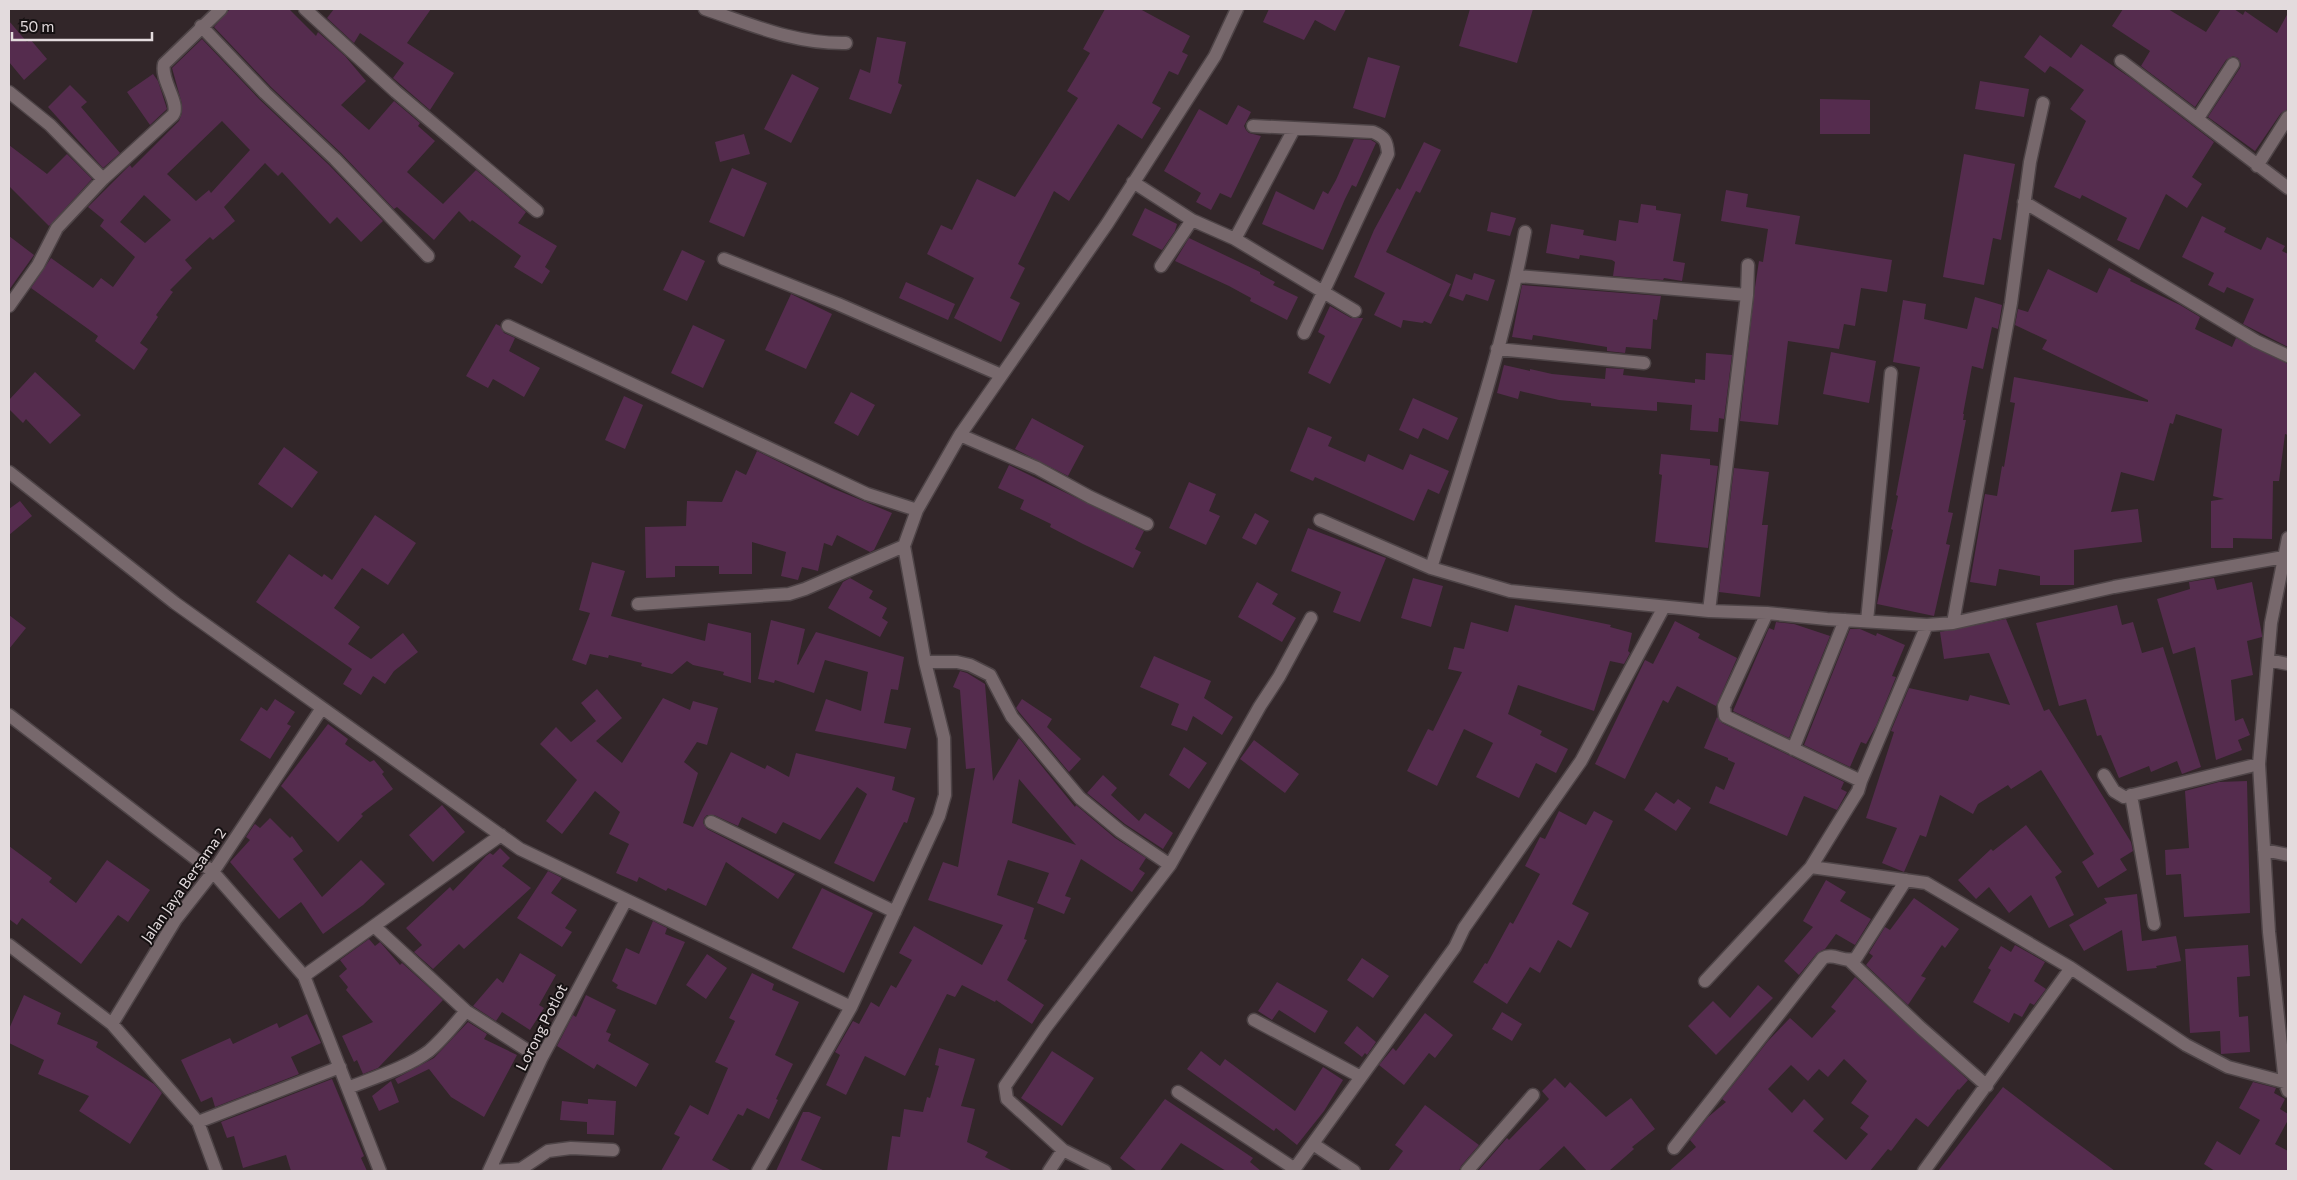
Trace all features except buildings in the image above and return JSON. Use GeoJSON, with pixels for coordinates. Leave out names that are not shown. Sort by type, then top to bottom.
{"type":"FeatureCollection","features":[{"type":"Feature","properties":{"kind":"street"},"geometry":{"type":"LineString","coordinates":[[9,306],[38,265],[57,228],[103,179],[176,111],[163,74],[164,64],[201,26],[221,9]]}},
{"type":"Feature","properties":{"kind":"street"},"geometry":{"type":"LineString","coordinates":[[306,9],[396,92],[537,211]]}},
{"type":"Feature","properties":{"kind":"street"},"geometry":{"type":"LineString","coordinates":[[705,9],[791,38],[820,44],[846,44]]}},
{"type":"Feature","properties":{"kind":"street"},"geometry":{"type":"LineString","coordinates":[[758,1171],[851,1007],[939,816],[945,795],[944,738],[925,662],[904,546],[917,510],[960,435],[1107,224],[1214,56],[1237,9]]}},
{"type":"Feature","properties":{"kind":"street"},"geometry":{"type":"LineString","coordinates":[[201,26],[265,92],[335,159],[428,256]]}},
{"type":"Feature","properties":{"kind":"street"},"geometry":{"type":"LineString","coordinates":[[2121,62],[2198,118],[2257,166],[2288,188]]}},
{"type":"Feature","properties":{"kind":"street"},"geometry":{"type":"LineString","coordinates":[[2198,118],[2234,64]]}},
{"type":"Feature","properties":{"kind":"street"},"geometry":{"type":"LineString","coordinates":[[9,92],[50,125],[103,179]]}},
{"type":"Feature","properties":{"kind":"street"},"geometry":{"type":"LineString","coordinates":[[1953,622],[2011,304],[2024,202],[2043,102]]}},
{"type":"Feature","properties":{"kind":"street"},"geometry":{"type":"LineString","coordinates":[[2257,166],[2288,117]]}},
{"type":"Feature","properties":{"kind":"street"},"geometry":{"type":"LineString","coordinates":[[1253,126],[1373,132],[1384,136],[1387,143],[1388,154],[1304,333]]}},
{"type":"Feature","properties":{"kind":"street"},"geometry":{"type":"LineString","coordinates":[[1235,238],[1294,129]]}},
{"type":"Feature","properties":{"kind":"street"},"geometry":{"type":"LineString","coordinates":[[1133,182],[1192,220],[1235,238],[1322,292],[1355,310]]}},
{"type":"Feature","properties":{"kind":"street"},"geometry":{"type":"LineString","coordinates":[[2024,202],[2256,341],[2288,356]]}},
{"type":"Feature","properties":{"kind":"street"},"geometry":{"type":"LineString","coordinates":[[1161,266],[1192,220]]}},
{"type":"Feature","properties":{"kind":"street"},"geometry":{"type":"LineString","coordinates":[[1431,568],[1472,439],[1497,350],[1517,276],[1525,232]]}},
{"type":"Feature","properties":{"kind":"street"},"geometry":{"type":"LineString","coordinates":[[724,258],[838,304],[1001,375]]}},
{"type":"Feature","properties":{"kind":"street"},"geometry":{"type":"LineString","coordinates":[[1709,611],[1747,295],[1748,265]]}},
{"type":"Feature","properties":{"kind":"street"},"geometry":{"type":"LineString","coordinates":[[1517,276],[1747,295]]}},
{"type":"Feature","properties":{"kind":"street"},"geometry":{"type":"LineString","coordinates":[[508,326],[867,494],[917,510]]}},
{"type":"Feature","properties":{"kind":"street"},"geometry":{"type":"LineString","coordinates":[[1497,350],[1644,363]]}},
{"type":"Feature","properties":{"kind":"street"},"geometry":{"type":"LineString","coordinates":[[1867,621],[1891,373]]}},
{"type":"Feature","properties":{"kind":"street"},"geometry":{"type":"LineString","coordinates":[[960,435],[1037,468],[1090,497],[1147,524]]}},
{"type":"Feature","properties":{"kind":"street"},"geometry":{"type":"LineString","coordinates":[[9,472],[175,602],[501,836],[520,848],[626,900],[851,1007]]}},
{"type":"Feature","properties":{"kind":"street"},"geometry":{"type":"LineString","coordinates":[[1320,520],[1431,568],[1510,591],[1709,611],[1767,613],[1927,625],[1953,622],[2114,587],[2284,557]]}},
{"type":"Feature","properties":{"kind":"street"},"geometry":{"type":"LineString","coordinates":[[1810,867],[1926,883],[2071,968],[2186,1045],[2228,1068],[2287,1086],[2269,932],[2259,764],[2271,623],[2288,538]]}},
{"type":"Feature","properties":{"kind":"street"},"geometry":{"type":"LineString","coordinates":[[638,604],[789,594],[805,589],[904,546]]}},
{"type":"Feature","properties":{"kind":"street"},"geometry":{"type":"LineString","coordinates":[[1178,1092],[1294,1170],[1455,947],[1464,928],[1581,761],[1664,607]]}},
{"type":"Feature","properties":{"kind":"street"},"geometry":{"type":"LineString","coordinates":[[1767,613],[1723,710],[1725,716],[1861,781]]}},
{"type":"Feature","properties":{"kind":"street"},"geometry":{"type":"LineString","coordinates":[[1105,1171],[1063,1150],[1007,1099],[1005,1086],[1046,1027],[1170,865],[1311,618]]}},
{"type":"Feature","properties":{"kind":"street"},"geometry":{"type":"LineString","coordinates":[[1793,749],[1845,620]]}},
{"type":"Feature","properties":{"kind":"street"},"geometry":{"type":"LineString","coordinates":[[1705,981],[1810,867],[1858,791],[1927,625]]}},
{"type":"Feature","properties":{"kind":"street"},"geometry":{"type":"LineString","coordinates":[[2268,660],[2288,664]]}},
{"type":"Feature","properties":{"kind":"street"},"geometry":{"type":"LineString","coordinates":[[925,662],[956,662],[970,665],[990,675],[1012,717],[1080,798],[1120,831],[1170,865]]}},
{"type":"Feature","properties":{"kind":"street","name":"Jalan Jaya Bersama 2"},"geometry":{"type":"LineString","coordinates":[[112,1024],[176,919],[213,872],[322,708]]}},
{"type":"Feature","properties":{"kind":"street"},"geometry":{"type":"LineString","coordinates":[[9,715],[213,872],[304,976],[380,1171]]}},
{"type":"Feature","properties":{"kind":"street"},"geometry":{"type":"LineString","coordinates":[[2104,775],[2114,791],[2124,797],[2259,764]]}},
{"type":"Feature","properties":{"kind":"street"},"geometry":{"type":"LineString","coordinates":[[2132,795],[2154,924]]}},
{"type":"Feature","properties":{"kind":"street"},"geometry":{"type":"LineString","coordinates":[[711,822],[894,912]]}},
{"type":"Feature","properties":{"kind":"street"},"geometry":{"type":"LineString","coordinates":[[304,976],[501,836]]}},
{"type":"Feature","properties":{"kind":"street"},"geometry":{"type":"LineString","coordinates":[[2264,850],[2288,855]]}},
{"type":"Feature","properties":{"kind":"street"},"geometry":{"type":"LineString","coordinates":[[1850,961],[1856,958],[1906,880]]}},
{"type":"Feature","properties":{"kind":"street","name":"Lorong Potlot"},"geometry":{"type":"LineString","coordinates":[[491,1171],[541,1059],[626,900]]}},
{"type":"Feature","properties":{"kind":"street"},"geometry":{"type":"LineString","coordinates":[[374,926],[466,1011],[541,1059]]}},
{"type":"Feature","properties":{"kind":"street"},"geometry":{"type":"LineString","coordinates":[[9,945],[112,1024],[198,1122],[216,1171]]}},
{"type":"Feature","properties":{"kind":"street"},"geometry":{"type":"LineString","coordinates":[[1674,1148],[1823,958],[1830,955],[1850,961],[1921,1028],[1987,1086]]}},
{"type":"Feature","properties":{"kind":"street"},"geometry":{"type":"LineString","coordinates":[[1928,1170],[2071,968]]}},
{"type":"Feature","properties":{"kind":"street"},"geometry":{"type":"LineString","coordinates":[[348,1088],[389,1072],[428,1052],[446,1035],[466,1011]]}},
{"type":"Feature","properties":{"kind":"street"},"geometry":{"type":"LineString","coordinates":[[1254,1020],[1361,1077]]}},
{"type":"Feature","properties":{"kind":"street"},"geometry":{"type":"LineString","coordinates":[[198,1122],[340,1067]]}},
{"type":"Feature","properties":{"kind":"street"},"geometry":{"type":"LineString","coordinates":[[1467,1171],[1533,1095]]}},
{"type":"Feature","properties":{"kind":"street"},"geometry":{"type":"LineString","coordinates":[[1313,1144],[1354,1171]]}},
{"type":"Feature","properties":{"kind":"street"},"geometry":{"type":"LineString","coordinates":[[491,1171],[521,1169],[548,1151],[571,1148],[613,1150]]}},
{"type":"Feature","properties":{"kind":"street"},"geometry":{"type":"LineString","coordinates":[[1050,1171],[1063,1150]]}}]}
